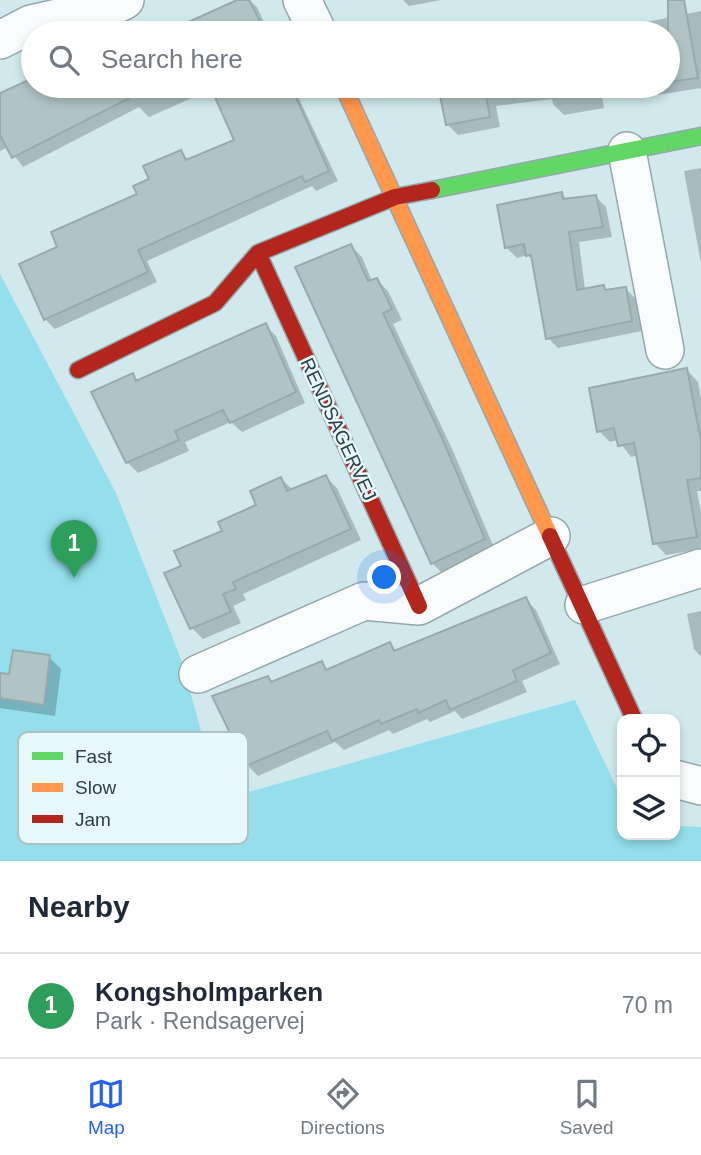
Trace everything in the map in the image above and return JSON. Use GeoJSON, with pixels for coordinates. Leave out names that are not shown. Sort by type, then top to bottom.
{"type":"FeatureCollection","features":[{"type":"Feature","properties":{"kind":"street"},"geometry":{"type":"LineString","coordinates":[[302,0],[312,21]]}},
{"type":"Feature","properties":{"kind":"street"},"geometry":{"type":"LineString","coordinates":[[43,21],[118,2]]}},
{"type":"Feature","properties":{"kind":"street"},"geometry":{"type":"LineString","coordinates":[[0,40],[21,29]]}},
{"type":"Feature","properties":{"kind":"street"},"geometry":{"type":"LineString","coordinates":[[349,98],[632,714]]}},
{"type":"Feature","properties":{"kind":"street"},"geometry":{"type":"LineString","coordinates":[[78,370],[215,303],[258,253],[395,197],[701,136]]}},
{"type":"Feature","properties":{"kind":"street"},"geometry":{"type":"LineString","coordinates":[[627,151],[665,350]]}},
{"type":"Feature","properties":{"kind":"street","name":"RENDSAGERVEJ"},"geometry":{"type":"LineString","coordinates":[[258,253],[419,606]]}},
{"type":"Feature","properties":{"kind":"street"},"geometry":{"type":"LineString","coordinates":[[198,674],[364,601],[419,606],[551,536]]}},
{"type":"Feature","properties":{"kind":"street"},"geometry":{"type":"LineString","coordinates":[[584,605],[701,568]]}},
{"type":"Feature","properties":{"kind":"street"},"geometry":{"type":"LineString","coordinates":[[680,780],[701,786]]}},
{"type":"Feature","properties":{"kind":"shaded area"},"geometry":{"type":"Polygon","coordinates":[[[0,274],[116,493],[182,662],[201,732],[18,732],[18,844],[248,844],[248,792],[575,700],[617,788],[617,840],[680,840],[680,826],[701,827],[701,861],[0,861],[0,274]]]}},
{"type":"Feature","properties":{"kind":"building"},"geometry":{"type":"Polygon","coordinates":[[[237,0],[249,0],[260,21],[191,21],[237,0]]]}},
{"type":"Feature","properties":{"kind":"building"},"geometry":{"type":"Polygon","coordinates":[[[668,0],[684,0],[698,78],[680,80],[680,21],[668,21],[668,0]]]}},
{"type":"Feature","properties":{"kind":"building"},"geometry":{"type":"Polygon","coordinates":[[[21,83],[21,98],[130,98],[12,158],[0,135],[0,93],[21,83]]]}},
{"type":"Feature","properties":{"kind":"building"},"geometry":{"type":"Polygon","coordinates":[[[215,98],[296,98],[329,171],[305,182],[302,176],[138,250],[148,272],[44,320],[19,264],[57,247],[51,232],[137,194],[133,186],[149,179],[143,166],[181,150],[186,160],[234,140],[215,98]]]}},
{"type":"Feature","properties":{"kind":"building"},"geometry":{"type":"Polygon","coordinates":[[[440,98],[486,98],[490,117],[446,125],[440,98]]]}},
{"type":"Feature","properties":{"kind":"building"},"geometry":{"type":"Polygon","coordinates":[[[562,192],[563,199],[596,195],[603,227],[569,232],[577,290],[604,285],[605,290],[626,287],[632,321],[546,339],[531,255],[526,256],[524,244],[505,248],[497,205],[562,192]]]}},
{"type":"Feature","properties":{"kind":"building"},"geometry":{"type":"Polygon","coordinates":[[[351,244],[368,281],[377,278],[392,309],[383,313],[442,438],[485,539],[431,564],[295,267],[351,244]]]}},
{"type":"Feature","properties":{"kind":"building"},"geometry":{"type":"Polygon","coordinates":[[[266,323],[296,392],[230,423],[223,410],[175,431],[179,440],[126,463],[91,392],[133,373],[136,381],[266,323]]]}},
{"type":"Feature","properties":{"kind":"building"},"geometry":{"type":"Polygon","coordinates":[[[687,368],[701,442],[701,478],[687,480],[697,537],[653,544],[634,443],[618,446],[614,428],[597,432],[589,388],[687,368]]]}},
{"type":"Feature","properties":{"kind":"building"},"geometry":{"type":"Polygon","coordinates":[[[326,475],[351,529],[233,582],[236,589],[223,594],[231,612],[190,629],[164,573],[181,566],[174,551],[222,531],[218,522],[256,505],[250,491],[281,477],[287,491],[326,475]]]}},
{"type":"Feature","properties":{"kind":"building"},"geometry":{"type":"Polygon","coordinates":[[[526,597],[551,653],[513,670],[517,681],[450,710],[446,700],[418,713],[417,709],[381,724],[379,720],[332,741],[327,731],[248,765],[248,732],[229,732],[212,696],[268,676],[271,682],[322,661],[326,670],[390,642],[394,651],[526,597]]]}},
{"type":"Feature","properties":{"kind":"building"},"geometry":{"type":"Polygon","coordinates":[[[13,650],[50,655],[44,705],[0,698],[0,673],[9,674],[13,650]]]}},
{"type":"Feature","properties":{"kind":"traffic: fast"},"geometry":{"type":"LineString","coordinates":[[432,190],[701,136]]}},
{"type":"Feature","properties":{"kind":"traffic: slow"},"geometry":{"type":"LineString","coordinates":[[349,98],[550,536]]}},
{"type":"Feature","properties":{"kind":"traffic: jam"},"geometry":{"type":"LineString","coordinates":[[78,370],[215,303],[258,253],[395,197],[432,190]]}},
{"type":"Feature","properties":{"kind":"traffic: jam"},"geometry":{"type":"LineString","coordinates":[[258,253],[419,606]]}},
{"type":"Feature","properties":{"kind":"traffic: jam"},"geometry":{"type":"LineString","coordinates":[[550,536],[632,714]]}},
{"type":"Feature","properties":{"kind":"place","name":"Kongsholmparken"},"geometry":{"type":"Point","coordinates":[74,578]}}]}
